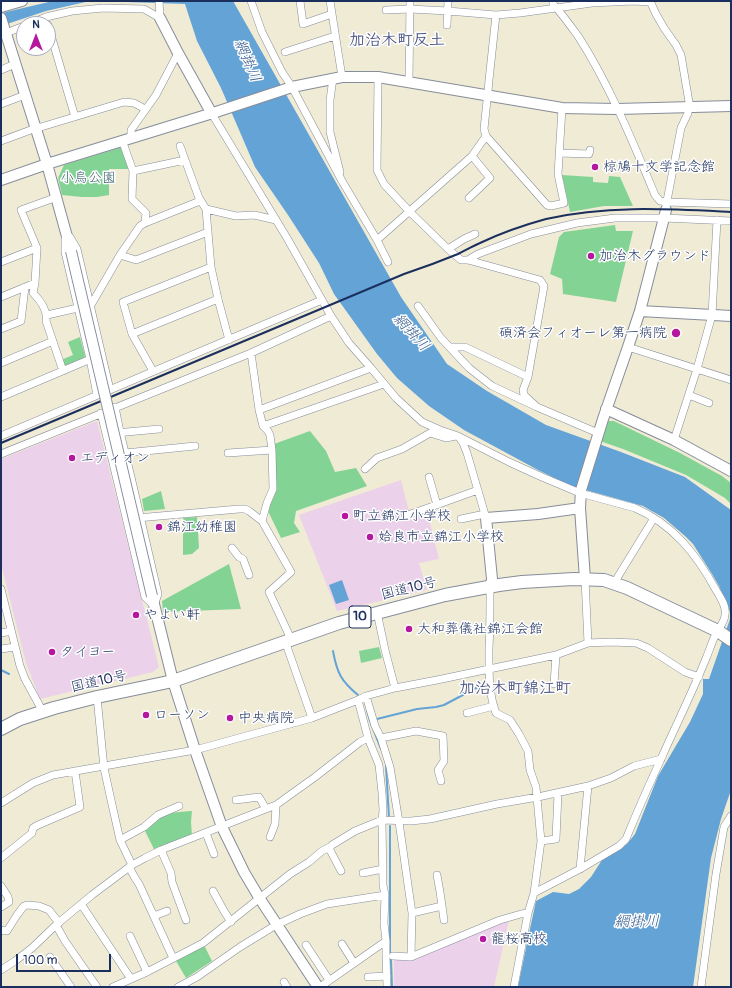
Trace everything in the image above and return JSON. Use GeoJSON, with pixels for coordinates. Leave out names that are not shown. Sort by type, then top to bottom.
{"type":"FeatureCollection","features":[{"type":"Feature","properties":{"kind":"highway","name":"国道10号"},"geometry":{"type":"LineString","coordinates":[[1,729],[20,719],[43,712],[97,697],[173,681],[339,623],[446,595],[491,586],[568,579],[604,580],[627,588],[723,635]]}},
{"type":"Feature","properties":{"kind":"street"},"geometry":{"type":"LineString","coordinates":[[1,7],[22,1]]}},
{"type":"Feature","properties":{"kind":"street"},"geometry":{"type":"LineString","coordinates":[[251,1],[262,32],[290,88],[377,240],[388,262]]}},
{"type":"Feature","properties":{"kind":"street"},"geometry":{"type":"LineString","coordinates":[[300,1],[303,24],[332,14]]}},
{"type":"Feature","properties":{"kind":"street"},"geometry":{"type":"LineString","coordinates":[[330,1],[335,36],[337,77],[330,100],[330,132],[342,181]]}},
{"type":"Feature","properties":{"kind":"street"},"geometry":{"type":"LineString","coordinates":[[409,82],[410,1]]}},
{"type":"Feature","properties":{"kind":"street"},"geometry":{"type":"LineString","coordinates":[[447,25],[448,1]]}},
{"type":"Feature","properties":{"kind":"street"},"geometry":{"type":"LineString","coordinates":[[553,1],[553,4],[577,35],[596,66],[617,109],[655,195],[666,210],[717,220],[731,221]]}},
{"type":"Feature","properties":{"kind":"street"},"geometry":{"type":"LineString","coordinates":[[386,10],[410,9],[496,15],[557,8],[592,2],[650,1],[664,28],[681,55],[689,107],[688,113],[681,128],[666,210],[640,311],[606,409],[580,492],[588,643]]}},
{"type":"Feature","properties":{"kind":"street"},"geometry":{"type":"LineString","coordinates":[[160,3],[160,18],[178,53],[331,316],[349,343],[396,398],[422,422],[458,436],[522,468],[580,492],[635,508],[654,518],[668,528],[683,542],[700,562],[725,608],[726,614],[723,635],[716,635],[699,677],[626,839],[619,846],[580,870],[534,893]]}},
{"type":"Feature","properties":{"kind":"street"},"geometry":{"type":"LineString","coordinates":[[56,18],[72,11],[103,8],[144,9],[160,18]]}},
{"type":"Feature","properties":{"kind":"street"},"geometry":{"type":"LineString","coordinates":[[496,15],[484,128],[486,136],[547,205],[551,206],[564,204],[558,174],[562,108]]}},
{"type":"Feature","properties":{"kind":"street"},"geometry":{"type":"LineString","coordinates":[[1,18],[4,32],[57,197],[173,681],[195,750],[222,826],[244,872],[260,899],[319,987],[386,941]]}},
{"type":"Feature","properties":{"kind":"street"},"geometry":{"type":"LineString","coordinates":[[4,32],[16,28]]}},
{"type":"Feature","properties":{"kind":"street"},"geometry":{"type":"LineString","coordinates":[[285,52],[335,36]]}},
{"type":"Feature","properties":{"kind":"street"},"geometry":{"type":"LineString","coordinates":[[56,53],[75,117]]}},
{"type":"Feature","properties":{"kind":"street"},"geometry":{"type":"LineString","coordinates":[[145,223],[146,213],[132,199],[133,171],[126,139],[145,109],[156,95],[178,53]]}},
{"type":"Feature","properties":{"kind":"street"},"geometry":{"type":"LineString","coordinates":[[1,70],[15,64]]}},
{"type":"Feature","properties":{"kind":"street"},"geometry":{"type":"LineString","coordinates":[[1,180],[47,164],[290,88],[337,77],[378,77],[562,108],[617,109],[731,106]]}},
{"type":"Feature","properties":{"kind":"street"},"geometry":{"type":"LineString","coordinates":[[378,77],[377,170],[384,184],[409,211],[461,260],[468,260],[540,280],[544,286],[528,377],[523,390],[524,395],[537,407]]}},
{"type":"Feature","properties":{"kind":"street"},"geometry":{"type":"LineString","coordinates":[[1,104],[25,95]]}},
{"type":"Feature","properties":{"kind":"street"},"geometry":{"type":"LineString","coordinates":[[1,141],[36,128],[124,102],[134,103],[145,109]]}},
{"type":"Feature","properties":{"kind":"street"},"geometry":{"type":"LineString","coordinates":[[377,240],[472,156],[486,136]]}},
{"type":"Feature","properties":{"kind":"street"},"geometry":{"type":"LineString","coordinates":[[180,146],[200,201],[206,210],[211,266],[229,340]]}},
{"type":"Feature","properties":{"kind":"street"},"geometry":{"type":"LineString","coordinates":[[559,153],[589,154],[590,150]]}},
{"type":"Feature","properties":{"kind":"street"},"geometry":{"type":"LineString","coordinates":[[469,198],[490,178],[472,156]]}},
{"type":"Feature","properties":{"kind":"street"},"geometry":{"type":"LineString","coordinates":[[133,171],[185,160]]}},
{"type":"Feature","properties":{"kind":"street"},"geometry":{"type":"LineString","coordinates":[[57,197],[21,210],[37,248],[33,293],[39,298],[47,315],[46,321],[63,371]]}},
{"type":"Feature","properties":{"kind":"street"},"geometry":{"type":"LineString","coordinates":[[47,315],[91,305],[120,255],[140,226],[200,201]]}},
{"type":"Feature","properties":{"kind":"street"},"geometry":{"type":"LineString","coordinates":[[468,260],[478,254],[531,234],[577,223],[666,210],[731,204]]}},
{"type":"Feature","properties":{"kind":"street"},"geometry":{"type":"LineString","coordinates":[[206,210],[236,216],[254,215],[276,220]]}},
{"type":"Feature","properties":{"kind":"street"},"geometry":{"type":"LineString","coordinates":[[674,440],[697,369],[712,314],[717,220]]}},
{"type":"Feature","properties":{"kind":"street"},"geometry":{"type":"LineString","coordinates":[[64,226],[77,249],[110,390]]}},
{"type":"Feature","properties":{"kind":"street"},"geometry":{"type":"LineString","coordinates":[[64,226],[65,252],[97,396]]}},
{"type":"Feature","properties":{"kind":"street"},"geometry":{"type":"LineString","coordinates":[[120,255],[136,260],[208,232]]}},
{"type":"Feature","properties":{"kind":"street"},"geometry":{"type":"LineString","coordinates":[[448,249],[475,234]]}},
{"type":"Feature","properties":{"kind":"street"},"geometry":{"type":"LineString","coordinates":[[1,262],[37,248]]}},
{"type":"Feature","properties":{"kind":"street"},"geometry":{"type":"LineString","coordinates":[[153,371],[132,334],[123,302],[211,266]]}},
{"type":"Feature","properties":{"kind":"street"},"geometry":{"type":"LineString","coordinates":[[1,297],[35,283]]}},
{"type":"Feature","properties":{"kind":"street"},"geometry":{"type":"LineString","coordinates":[[1,329],[21,321],[25,287]]}},
{"type":"Feature","properties":{"kind":"street"},"geometry":{"type":"LineString","coordinates":[[132,334],[218,299]]}},
{"type":"Feature","properties":{"kind":"street"},"geometry":{"type":"LineString","coordinates":[[1,436],[322,300]]}},
{"type":"Feature","properties":{"kind":"street"},"geometry":{"type":"LineString","coordinates":[[418,306],[441,338],[469,368],[492,386],[598,434]]}},
{"type":"Feature","properties":{"kind":"street"},"geometry":{"type":"LineString","coordinates":[[640,311],[731,316]]}},
{"type":"Feature","properties":{"kind":"street"},"geometry":{"type":"LineString","coordinates":[[1,454],[250,352],[331,316]]}},
{"type":"Feature","properties":{"kind":"street"},"geometry":{"type":"LineString","coordinates":[[1,363],[53,341]]}},
{"type":"Feature","properties":{"kind":"street"},"geometry":{"type":"LineString","coordinates":[[450,347],[465,347],[528,377]]}},
{"type":"Feature","properties":{"kind":"street"},"geometry":{"type":"LineString","coordinates":[[628,347],[731,380]]}},
{"type":"Feature","properties":{"kind":"street"},"geometry":{"type":"LineString","coordinates":[[250,352],[259,410],[263,426],[270,435],[272,450],[273,489],[267,503],[262,522]]}},
{"type":"Feature","properties":{"kind":"street"},"geometry":{"type":"LineString","coordinates":[[1,397],[90,359],[102,356]]}},
{"type":"Feature","properties":{"kind":"street"},"geometry":{"type":"LineString","coordinates":[[259,410],[371,368]]}},
{"type":"Feature","properties":{"kind":"street"},"geometry":{"type":"LineString","coordinates":[[263,426],[384,384]]}},
{"type":"Feature","properties":{"kind":"street"},"geometry":{"type":"LineString","coordinates":[[689,394],[709,403]]}},
{"type":"Feature","properties":{"kind":"street"},"geometry":{"type":"LineString","coordinates":[[115,407],[158,594],[153,601]]}},
{"type":"Feature","properties":{"kind":"street"},"geometry":{"type":"LineString","coordinates":[[606,409],[674,440],[731,470]]}},
{"type":"Feature","properties":{"kind":"street"},"geometry":{"type":"LineString","coordinates":[[101,413],[145,597],[153,601]]}},
{"type":"Feature","properties":{"kind":"street"},"geometry":{"type":"LineString","coordinates":[[106,435],[120,432],[159,429]]}},
{"type":"Feature","properties":{"kind":"street"},"geometry":{"type":"LineString","coordinates":[[365,469],[377,458],[402,449],[430,433],[446,438],[458,436]]}},
{"type":"Feature","properties":{"kind":"street"},"geometry":{"type":"LineString","coordinates":[[458,436],[463,443],[485,516],[492,580],[490,592],[489,669],[494,706],[496,713],[510,720],[528,751],[530,770],[538,797],[541,841],[534,893],[528,913],[514,987]]}},
{"type":"Feature","properties":{"kind":"street"},"geometry":{"type":"LineString","coordinates":[[125,453],[195,446]]}},
{"type":"Feature","properties":{"kind":"street"},"geometry":{"type":"LineString","coordinates":[[228,453],[272,450]]}},
{"type":"Feature","properties":{"kind":"street"},"geometry":{"type":"LineString","coordinates":[[429,477],[437,505]]}},
{"type":"Feature","properties":{"kind":"street"},"geometry":{"type":"LineString","coordinates":[[405,516],[478,490]]}},
{"type":"Feature","properties":{"kind":"street"},"geometry":{"type":"LineString","coordinates":[[461,519],[485,516],[538,514],[580,508]]}},
{"type":"Feature","properties":{"kind":"street"},"geometry":{"type":"LineString","coordinates":[[126,520],[140,517],[244,509],[249,511],[262,522],[291,572],[269,592],[288,640],[312,718]]}},
{"type":"Feature","properties":{"kind":"street"},"geometry":{"type":"LineString","coordinates":[[614,584],[654,518]]}},
{"type":"Feature","properties":{"kind":"street"},"geometry":{"type":"LineString","coordinates":[[232,548],[239,557],[243,559],[249,575]]}},
{"type":"Feature","properties":{"kind":"street"},"geometry":{"type":"LineString","coordinates":[[1,589],[4,616],[11,631],[20,666],[43,712]]}},
{"type":"Feature","properties":{"kind":"street"},"geometry":{"type":"LineString","coordinates":[[377,612],[395,688]]}},
{"type":"Feature","properties":{"kind":"street"},"geometry":{"type":"LineString","coordinates":[[1,633],[11,631]]}},
{"type":"Feature","properties":{"kind":"street"},"geometry":{"type":"LineString","coordinates":[[1,802],[33,783],[53,775],[195,750],[312,718],[366,696],[395,688],[556,655],[588,643],[636,643],[648,648],[685,672],[699,677]]}},
{"type":"Feature","properties":{"kind":"street"},"geometry":{"type":"LineString","coordinates":[[1,649],[15,647]]}},
{"type":"Feature","properties":{"kind":"street"},"geometry":{"type":"LineString","coordinates":[[554,684],[556,655]]}},
{"type":"Feature","properties":{"kind":"street"},"geometry":{"type":"LineString","coordinates":[[366,696],[390,767],[412,912],[411,956]]}},
{"type":"Feature","properties":{"kind":"street"},"geometry":{"type":"LineString","coordinates":[[97,697],[104,766],[120,840],[135,878],[173,958]]}},
{"type":"Feature","properties":{"kind":"street"},"geometry":{"type":"LineString","coordinates":[[358,700],[368,738],[379,765],[383,810],[383,885],[387,987]]}},
{"type":"Feature","properties":{"kind":"street"},"geometry":{"type":"LineString","coordinates":[[466,713],[494,706]]}},
{"type":"Feature","properties":{"kind":"street"},"geometry":{"type":"LineString","coordinates":[[381,738],[416,731],[443,736],[444,761],[438,770],[442,781]]}},
{"type":"Feature","properties":{"kind":"street"},"geometry":{"type":"LineString","coordinates":[[1,970],[32,948],[81,904],[131,866],[161,850],[276,805],[360,742],[368,738]]}},
{"type":"Feature","properties":{"kind":"street"},"geometry":{"type":"LineString","coordinates":[[113,987],[131,980],[203,943],[290,874],[309,862],[322,851],[356,831],[382,820],[412,821],[430,819],[497,804],[558,793],[588,786],[611,778],[634,766],[661,759]]}},
{"type":"Feature","properties":{"kind":"street"},"geometry":{"type":"LineString","coordinates":[[1,858],[32,833],[33,828],[80,807],[76,771]]}},
{"type":"Feature","properties":{"kind":"street"},"geometry":{"type":"LineString","coordinates":[[580,870],[588,786]]}},
{"type":"Feature","properties":{"kind":"street"},"geometry":{"type":"LineString","coordinates":[[541,841],[556,839],[558,793]]}},
{"type":"Feature","properties":{"kind":"street"},"geometry":{"type":"LineString","coordinates":[[236,800],[260,797],[266,809]]}},
{"type":"Feature","properties":{"kind":"street"},"geometry":{"type":"LineString","coordinates":[[270,837],[275,824],[276,805]]}},
{"type":"Feature","properties":{"kind":"street"},"geometry":{"type":"LineString","coordinates":[[120,840],[144,826],[158,815],[179,806]]}},
{"type":"Feature","properties":{"kind":"street"},"geometry":{"type":"LineString","coordinates":[[701,987],[716,874],[731,816]]}},
{"type":"Feature","properties":{"kind":"street"},"geometry":{"type":"LineString","coordinates":[[206,833],[214,854]]}},
{"type":"Feature","properties":{"kind":"street"},"geometry":{"type":"LineString","coordinates":[[328,848],[341,871]]}},
{"type":"Feature","properties":{"kind":"street"},"geometry":{"type":"LineString","coordinates":[[161,850],[171,872],[172,882],[186,920]]}},
{"type":"Feature","properties":{"kind":"street"},"geometry":{"type":"LineString","coordinates":[[363,873],[383,868]]}},
{"type":"Feature","properties":{"kind":"street"},"geometry":{"type":"LineString","coordinates":[[437,875],[444,920]]}},
{"type":"Feature","properties":{"kind":"street"},"geometry":{"type":"LineString","coordinates":[[1,886],[8,897],[9,902],[1,907]]}},
{"type":"Feature","properties":{"kind":"street"},"geometry":{"type":"LineString","coordinates":[[213,890],[231,922]]}},
{"type":"Feature","properties":{"kind":"street"},"geometry":{"type":"LineString","coordinates":[[178,987],[276,925],[300,914],[327,904],[384,895]]}},
{"type":"Feature","properties":{"kind":"street"},"geometry":{"type":"LineString","coordinates":[[81,904],[131,980]]}},
{"type":"Feature","properties":{"kind":"street"},"geometry":{"type":"LineString","coordinates":[[1,931],[7,931],[17,914],[24,906],[39,906],[48,910],[65,941],[97,987]]}},
{"type":"Feature","properties":{"kind":"street"},"geometry":{"type":"LineString","coordinates":[[412,912],[442,906]]}},
{"type":"Feature","properties":{"kind":"street"},"geometry":{"type":"LineString","coordinates":[[154,916],[167,912]]}},
{"type":"Feature","properties":{"kind":"street"},"geometry":{"type":"LineString","coordinates":[[394,956],[411,956],[500,920],[528,913]]}},
{"type":"Feature","properties":{"kind":"street"},"geometry":{"type":"LineString","coordinates":[[130,936],[147,972]]}},
{"type":"Feature","properties":{"kind":"street"},"geometry":{"type":"LineString","coordinates":[[342,944],[354,963]]}},
{"type":"Feature","properties":{"kind":"street"},"geometry":{"type":"LineString","coordinates":[[306,945],[329,980]]}},
{"type":"Feature","properties":{"kind":"street"},"geometry":{"type":"LineString","coordinates":[[50,958],[71,987]]}},
{"type":"Feature","properties":{"kind":"street"},"geometry":{"type":"LineString","coordinates":[[368,977],[387,976]]}},
{"type":"Feature","properties":{"kind":"shaded area"},"geometry":{"type":"Polygon","coordinates":[[[97,421],[159,667],[153,672],[40,699],[26,663],[1,564],[1,459],[97,421]]]}},
{"type":"Feature","properties":{"kind":"shaded area","name":"姶良市立錦江小学校"},"geometry":{"type":"Polygon","coordinates":[[[401,480],[410,515],[427,510],[439,559],[419,563],[427,590],[337,611],[299,515],[401,480]]]}},
{"type":"Feature","properties":{"kind":"shaded area","name":"龍桜高校"},"geometry":{"type":"Polygon","coordinates":[[[509,920],[494,987],[394,987],[394,960],[414,958],[509,920]]]}},
{"type":"Feature","properties":{"kind":"green space","name":"小烏公園"},"geometry":{"type":"Polygon","coordinates":[[[122,147],[130,169],[109,169],[109,195],[82,197],[62,195],[58,178],[64,165],[122,147]]]}},
{"type":"Feature","properties":{"kind":"green space"},"geometry":{"type":"Polygon","coordinates":[[[562,175],[593,177],[593,182],[608,183],[609,176],[620,177],[633,206],[604,206],[570,212],[562,175]]]}},
{"type":"Feature","properties":{"kind":"green space","name":"加治木グラウンド"},"geometry":{"type":"Polygon","coordinates":[[[615,225],[616,231],[633,231],[616,302],[563,294],[562,279],[550,274],[559,237],[564,232],[615,225]]]}},
{"type":"Feature","properties":{"kind":"green space"},"geometry":{"type":"Polygon","coordinates":[[[80,337],[85,356],[83,360],[67,366],[63,365],[61,360],[73,355],[68,342],[80,337]]]}},
{"type":"Feature","properties":{"kind":"green space"},"geometry":{"type":"Polygon","coordinates":[[[614,421],[680,453],[722,476],[731,483],[731,504],[725,498],[686,475],[600,441],[606,422],[614,421]]]}},
{"type":"Feature","properties":{"kind":"green space"},"geometry":{"type":"Polygon","coordinates":[[[310,431],[326,451],[335,472],[356,468],[367,486],[296,511],[294,523],[300,532],[281,538],[266,507],[275,492],[274,444],[310,431]]]}},
{"type":"Feature","properties":{"kind":"green space"},"geometry":{"type":"Polygon","coordinates":[[[161,491],[165,509],[144,511],[142,499],[161,491]]]}},
{"type":"Feature","properties":{"kind":"green space"},"geometry":{"type":"Polygon","coordinates":[[[197,517],[199,548],[192,554],[183,555],[183,518],[197,517]]]}},
{"type":"Feature","properties":{"kind":"green space"},"geometry":{"type":"Polygon","coordinates":[[[229,564],[241,609],[163,612],[162,601],[229,564]]]}},
{"type":"Feature","properties":{"kind":"green space"},"geometry":{"type":"Polygon","coordinates":[[[379,647],[382,658],[361,663],[359,651],[379,647]]]}},
{"type":"Feature","properties":{"kind":"green space"},"geometry":{"type":"Polygon","coordinates":[[[192,811],[192,836],[155,851],[145,831],[153,822],[167,814],[192,811]]]}},
{"type":"Feature","properties":{"kind":"green space"},"geometry":{"type":"Polygon","coordinates":[[[203,943],[212,961],[186,978],[176,961],[203,943]]]}},
{"type":"Feature","properties":{"kind":"water"},"geometry":{"type":"Polygon","coordinates":[[[53,1],[90,1],[31,16],[16,16],[16,21],[1,26],[1,14],[53,1]]]}},
{"type":"Feature","properties":{"kind":"water","name":"網掛川"},"geometry":{"type":"Polygon","coordinates":[[[96,1],[233,1],[401,297],[447,364],[487,391],[546,425],[685,477],[731,510],[731,790],[721,819],[711,858],[693,987],[518,987],[536,901],[553,892],[569,894],[579,889],[591,877],[602,860],[627,844],[635,834],[658,776],[690,722],[703,694],[703,679],[709,679],[730,619],[730,612],[726,602],[712,574],[693,544],[664,518],[643,506],[571,486],[538,470],[464,430],[429,406],[397,378],[377,354],[334,294],[319,263],[255,167],[221,88],[197,41],[185,4],[96,1]]]}},
{"type":"Feature","properties":{"kind":"water"},"geometry":{"type":"Polygon","coordinates":[[[342,580],[349,600],[336,604],[329,585],[342,580]]]}},
{"type":"Feature","properties":{"kind":"waterway"},"geometry":{"type":"LineString","coordinates":[[333,651],[338,671],[347,685],[358,695]]}},
{"type":"Feature","properties":{"kind":"waterway"},"geometry":{"type":"LineString","coordinates":[[1,670],[9,674]]}},
{"type":"Feature","properties":{"kind":"waterway"},"geometry":{"type":"LineString","coordinates":[[377,719],[417,709],[444,705],[476,688],[486,686]]}},
{"type":"Feature","properties":{"kind":"waterway"},"geometry":{"type":"LineString","coordinates":[[367,710],[381,749]]}},
{"type":"Feature","properties":{"kind":"waterway"},"geometry":{"type":"LineString","coordinates":[[386,766],[389,818]]}},
{"type":"Feature","properties":{"kind":"waterway"},"geometry":{"type":"LineString","coordinates":[[390,826],[390,953]]}},
{"type":"Feature","properties":{"kind":"waterway"},"geometry":{"type":"LineString","coordinates":[[391,959],[392,987]]}},
{"type":"Feature","properties":{"kind":"railway"},"geometry":{"type":"LineString","coordinates":[[1,443],[404,274],[452,257],[477,244],[529,224],[569,215],[615,210],[661,209],[731,212]]}},
{"type":"Feature","properties":{"kind":"place","name":"椋鳩十文学記念館"},"geometry":{"type":"Point","coordinates":[595,167]}},
{"type":"Feature","properties":{"kind":"place","name":"加治木グラウンド"},"geometry":{"type":"Point","coordinates":[591,256]}},
{"type":"Feature","properties":{"kind":"place","name":"碩済会フィオーレ第一病院"},"geometry":{"type":"Point","coordinates":[676,333]}},
{"type":"Feature","properties":{"kind":"place","name":"エディオン"},"geometry":{"type":"Point","coordinates":[72,458]}},
{"type":"Feature","properties":{"kind":"place","name":"町立錦江小学校"},"geometry":{"type":"Point","coordinates":[345,516]}},
{"type":"Feature","properties":{"kind":"place","name":"錦江幼稚園"},"geometry":{"type":"Point","coordinates":[159,527]}},
{"type":"Feature","properties":{"kind":"place","name":"姶良市立錦江小学校"},"geometry":{"type":"Point","coordinates":[370,537]}},
{"type":"Feature","properties":{"kind":"place","name":"やよい軒"},"geometry":{"type":"Point","coordinates":[136,615]}},
{"type":"Feature","properties":{"kind":"place","name":"大和葬儀社錦江会館"},"geometry":{"type":"Point","coordinates":[409,629]}},
{"type":"Feature","properties":{"kind":"place","name":"タイヨー"},"geometry":{"type":"Point","coordinates":[52,652]}},
{"type":"Feature","properties":{"kind":"place","name":"ローソン"},"geometry":{"type":"Point","coordinates":[146,715]}},
{"type":"Feature","properties":{"kind":"place","name":"中央病院"},"geometry":{"type":"Point","coordinates":[230,718]}},
{"type":"Feature","properties":{"kind":"place","name":"龍桜高校"},"geometry":{"type":"Point","coordinates":[483,939]}},
{"type":"Feature","properties":{"kind":"district","name":"加治木町反土"},"geometry":{"type":"Point","coordinates":[397,41]}},
{"type":"Feature","properties":{"kind":"district","name":"加治木町錦江町"},"geometry":{"type":"Point","coordinates":[515,689]}}]}
